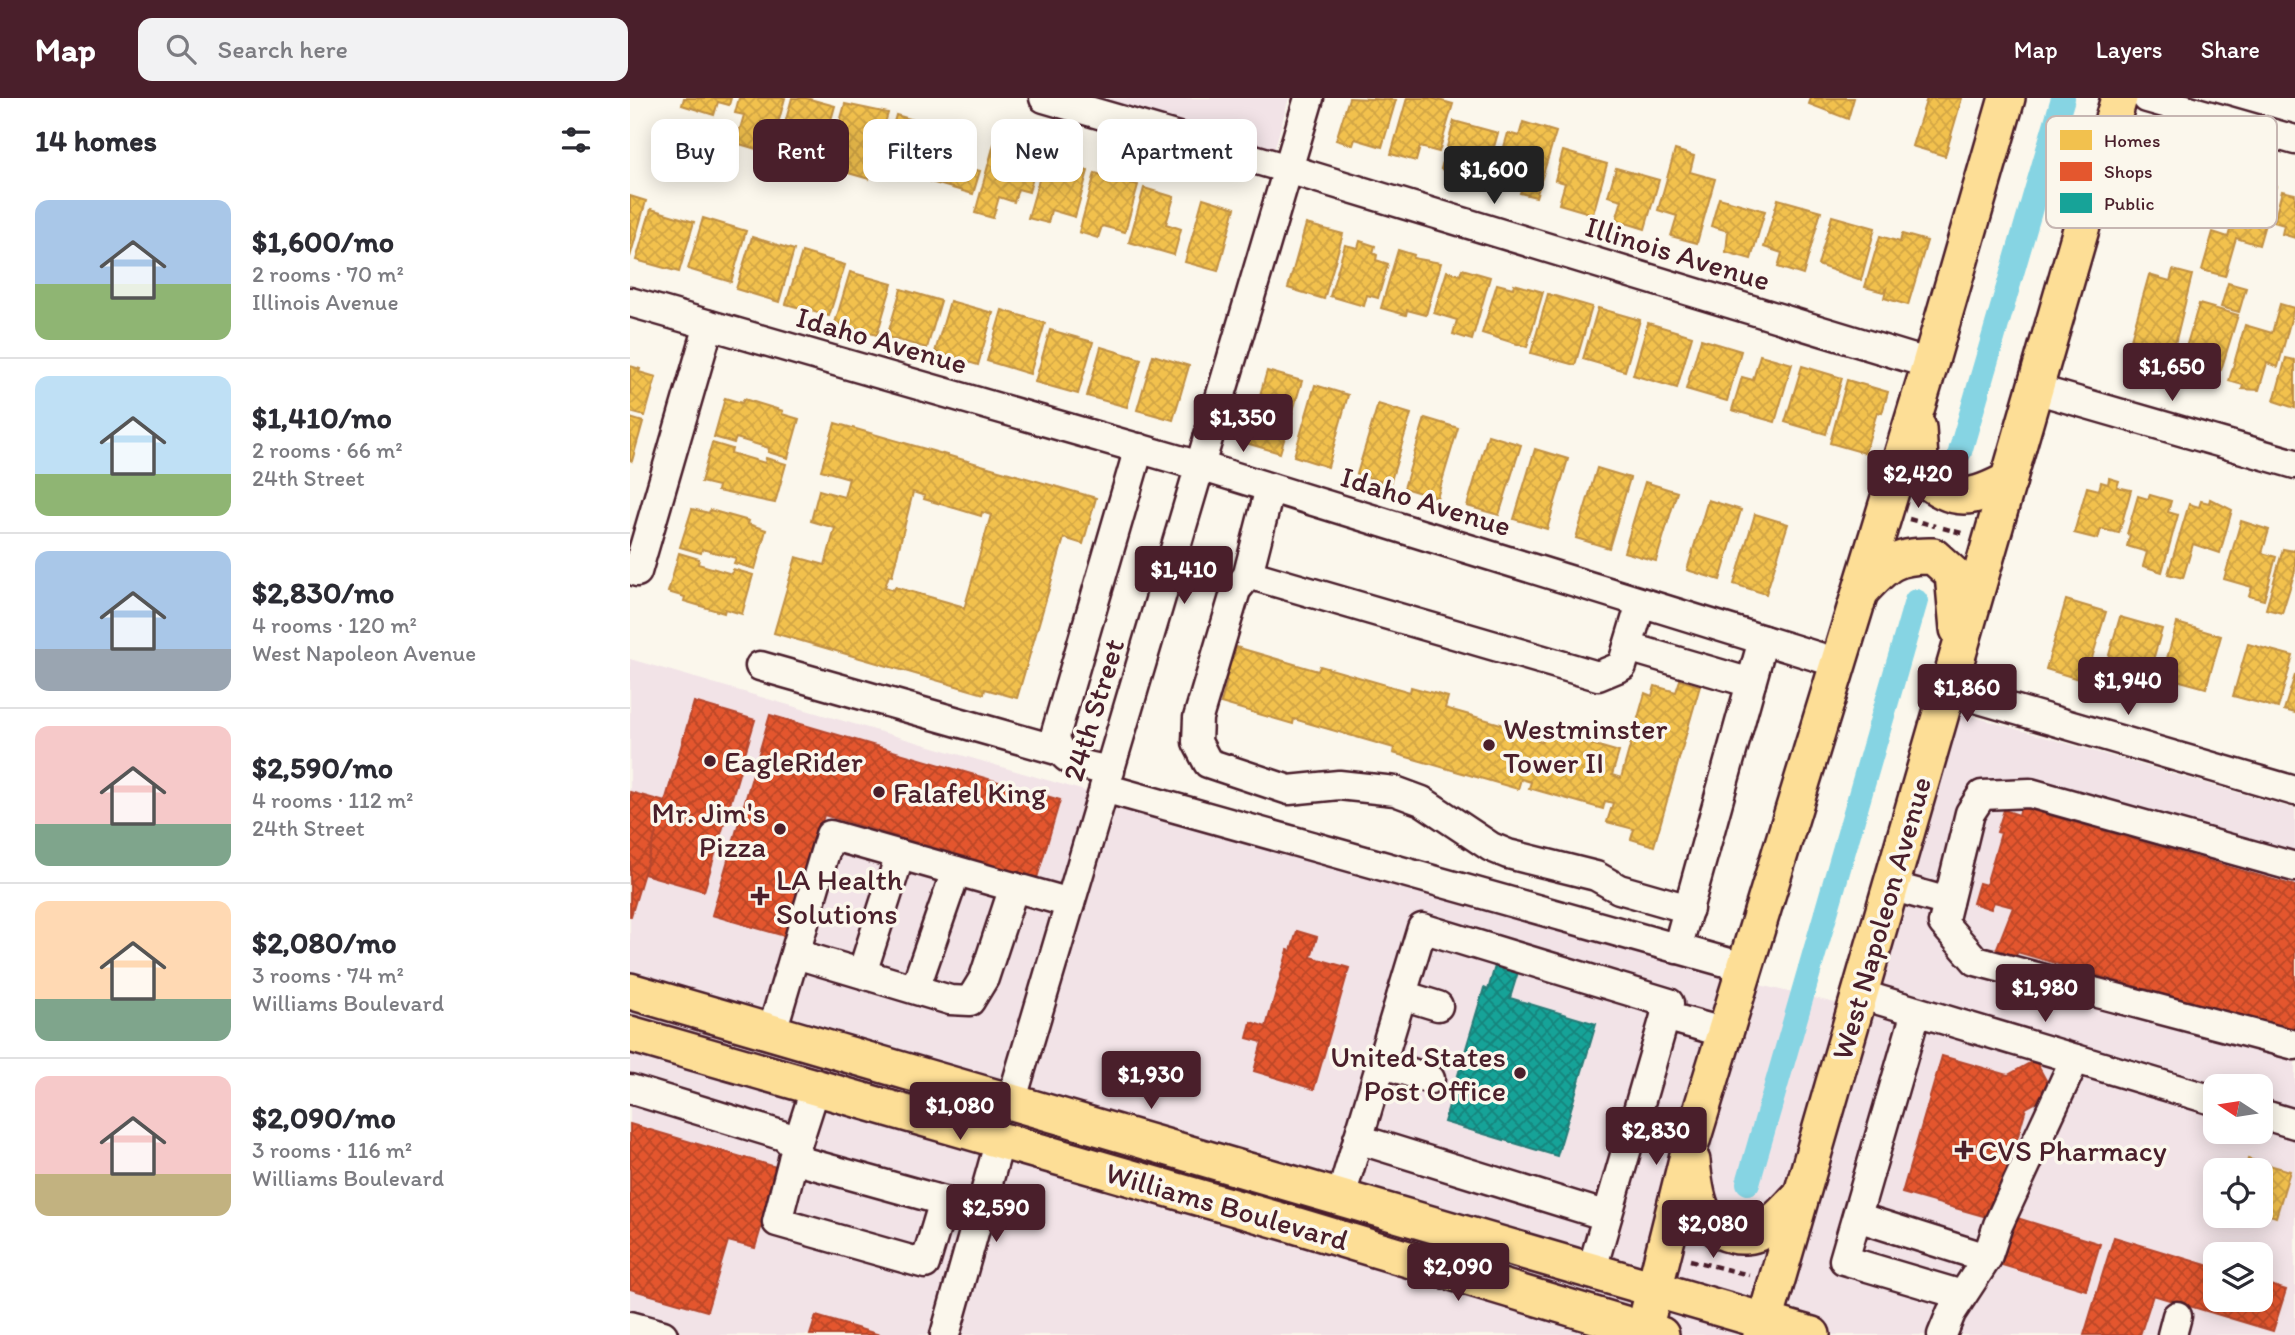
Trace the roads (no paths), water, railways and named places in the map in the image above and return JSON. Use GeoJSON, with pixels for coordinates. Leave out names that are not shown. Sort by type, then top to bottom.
{"type":"FeatureCollection","features":[{"type":"Feature","properties":{"kind":"main road"},"geometry":{"type":"LineString","coordinates":[[1649,1333],[1654,1289],[1690,1147],[1930,364],[2007,98]]}},
{"type":"Feature","properties":{"kind":"main road","name":"West Napoleon Avenue"},"geometry":{"type":"LineString","coordinates":[[2114,116],[2119,98]]}},
{"type":"Feature","properties":{"kind":"main road","name":"West Napoleon Avenue"},"geometry":{"type":"LineString","coordinates":[[1763,1328],[2081,228]]}},
{"type":"Feature","properties":{"kind":"main road"},"geometry":{"type":"LineString","coordinates":[[1917,407],[1921,475],[1940,491],[1955,497],[1980,495],[2009,480]]}},
{"type":"Feature","properties":{"kind":"main road"},"geometry":{"type":"LineString","coordinates":[[1860,591],[1886,564],[1907,555],[1933,556],[1953,574],[1960,650]]}},
{"type":"Feature","properties":{"kind":"main road","name":"Williams Boulevard"},"geometry":{"type":"LineString","coordinates":[[630,991],[1592,1269],[1763,1328],[1812,1335]]}},
{"type":"Feature","properties":{"kind":"main road","name":"Williams Boulevard"},"geometry":{"type":"LineString","coordinates":[[630,1034],[883,1105],[1649,1333]]}},
{"type":"Feature","properties":{"kind":"main road"},"geometry":{"type":"LineString","coordinates":[[883,1105],[906,1099],[972,1116],[994,1112],[1012,1100]]}},
{"type":"Feature","properties":{"kind":"main road"},"geometry":{"type":"LineString","coordinates":[[1000,1140],[1023,1131],[1064,1137],[1108,1128]]}},
{"type":"Feature","properties":{"kind":"main road"},"geometry":{"type":"LineString","coordinates":[[1690,1147],[1699,1204],[1707,1221],[1722,1233],[1756,1234],[1773,1224],[1802,1194]]}},
{"type":"Feature","properties":{"kind":"street","name":"Illinois Avenue"},"geometry":{"type":"LineString","coordinates":[[1044,98],[1288,169],[1930,364]]}},
{"type":"Feature","properties":{"kind":"street","name":"24th Street"},"geometry":{"type":"LineString","coordinates":[[1012,1100],[1309,98]]}},
{"type":"Feature","properties":{"kind":"street"},"geometry":{"type":"LineString","coordinates":[[2147,98],[2210,116]]}},
{"type":"Feature","properties":{"kind":"street"},"geometry":{"type":"LineString","coordinates":[[2277,135],[2295,140]]}},
{"type":"Feature","properties":{"kind":"street","name":"Idaho Avenue"},"geometry":{"type":"LineString","coordinates":[[630,302],[1200,466],[1838,663]]}},
{"type":"Feature","properties":{"kind":"street"},"geometry":{"type":"LineString","coordinates":[[637,572],[709,325]]}},
{"type":"Feature","properties":{"kind":"street"},"geometry":{"type":"LineString","coordinates":[[2035,389],[2295,464]]}},
{"type":"Feature","properties":{"kind":"street"},"geometry":{"type":"LineString","coordinates":[[1139,448],[1055,736],[1058,750],[1066,761],[1107,779],[1747,968]]}},
{"type":"Feature","properties":{"kind":"street"},"geometry":{"type":"LineString","coordinates":[[1270,488],[1249,574],[1236,590],[1198,718],[1197,742],[1208,763],[1289,790],[1339,785],[1395,791],[1422,801],[1491,847],[1508,854],[1596,876],[1619,889],[1689,909]]}},
{"type":"Feature","properties":{"kind":"street"},"geometry":{"type":"LineString","coordinates":[[1249,574],[1598,676],[1622,666],[1642,603]]}},
{"type":"Feature","properties":{"kind":"street"},"geometry":{"type":"LineString","coordinates":[[1678,949],[1763,640]]}},
{"type":"Feature","properties":{"kind":"street"},"geometry":{"type":"LineString","coordinates":[[1628,647],[1751,683]]}},
{"type":"Feature","properties":{"kind":"street"},"geometry":{"type":"LineString","coordinates":[[760,666],[1058,750]]}},
{"type":"Feature","properties":{"kind":"street"},"geometry":{"type":"LineString","coordinates":[[1948,691],[2295,791]]}},
{"type":"Feature","properties":{"kind":"street"},"geometry":{"type":"LineString","coordinates":[[2295,867],[2030,793],[1982,795],[1970,813],[1943,923],[1976,961],[2295,1045]]}},
{"type":"Feature","properties":{"kind":"street"},"geometry":{"type":"LineString","coordinates":[[772,1031],[830,835],[1070,903]]}},
{"type":"Feature","properties":{"kind":"street"},"geometry":{"type":"LineString","coordinates":[[862,973],[900,855]]}},
{"type":"Feature","properties":{"kind":"street"},"geometry":{"type":"LineString","coordinates":[[915,989],[956,871]]}},
{"type":"Feature","properties":{"kind":"street"},"geometry":{"type":"LineString","coordinates":[[1891,886],[1948,902]]}},
{"type":"Feature","properties":{"kind":"street"},"geometry":{"type":"LineString","coordinates":[[796,954],[950,1000],[970,1001],[984,978],[1014,887]]}},
{"type":"Feature","properties":{"kind":"street"},"geometry":{"type":"LineString","coordinates":[[1340,1196],[1422,928],[1669,1003],[1592,1269]]}},
{"type":"Feature","properties":{"kind":"street"},"geometry":{"type":"LineString","coordinates":[[1859,994],[2203,1097]]}},
{"type":"Feature","properties":{"kind":"street"},"geometry":{"type":"LineString","coordinates":[[1402,995],[1438,1006]]}},
{"type":"Feature","properties":{"kind":"street"},"geometry":{"type":"LineString","coordinates":[[1916,1012],[1844,1260],[1962,1295]]}},
{"type":"Feature","properties":{"kind":"street"},"geometry":{"type":"LineString","coordinates":[[1665,1016],[1726,1033]]}},
{"type":"Feature","properties":{"kind":"street"},"geometry":{"type":"LineString","coordinates":[[1942,1335],[1962,1295],[1987,1258],[1998,1225],[2076,1059]]}},
{"type":"Feature","properties":{"kind":"street"},"geometry":{"type":"LineString","coordinates":[[1381,1063],[1430,1079]]}},
{"type":"Feature","properties":{"kind":"street"},"geometry":{"type":"LineString","coordinates":[[630,1089],[784,1136],[794,1153],[944,1201],[925,1264],[777,1222],[794,1153],[816,1086]]}},
{"type":"Feature","properties":{"kind":"street"},"geometry":{"type":"LineString","coordinates":[[2273,1118],[2295,1124]]}},
{"type":"Feature","properties":{"kind":"street"},"geometry":{"type":"LineString","coordinates":[[1357,1139],[1607,1216]]}},
{"type":"Feature","properties":{"kind":"street"},"geometry":{"type":"LineString","coordinates":[[946,1335],[1000,1140]]}},
{"type":"Feature","properties":{"kind":"street"},"geometry":{"type":"LineString","coordinates":[[1857,1216],[1987,1258]]}},
{"type":"Feature","properties":{"kind":"street"},"geometry":{"type":"LineString","coordinates":[[927,1258],[964,1269]]}},
{"type":"Feature","properties":{"kind":"street"},"geometry":{"type":"LineString","coordinates":[[630,1326],[663,1335]]}},
{"type":"Feature","properties":{"kind":"waterway"},"geometry":{"type":"LineString","coordinates":[[2058,116],[2063,98]]}},
{"type":"Feature","properties":{"kind":"waterway"},"geometry":{"type":"LineString","coordinates":[[1960,452],[2046,156]]}},
{"type":"Feature","properties":{"kind":"waterway"},"geometry":{"type":"LineString","coordinates":[[1748,1183],[1916,601]]}},
{"type":"Feature","properties":{"kind":"place","name":"Westminster Tower II"},"geometry":{"type":"Point","coordinates":[1489,745]}},
{"type":"Feature","properties":{"kind":"place","name":"EagleRider"},"geometry":{"type":"Point","coordinates":[710,761]}},
{"type":"Feature","properties":{"kind":"place","name":"Falafel King"},"geometry":{"type":"Point","coordinates":[879,792]}},
{"type":"Feature","properties":{"kind":"place","name":"Mr. Jim's Pizza"},"geometry":{"type":"Point","coordinates":[780,829]}},
{"type":"Feature","properties":{"kind":"place","name":"LA Health Solutions"},"geometry":{"type":"Point","coordinates":[760,896]}},
{"type":"Feature","properties":{"kind":"place","name":"United States Post Office"},"geometry":{"type":"Point","coordinates":[1520,1073]}},
{"type":"Feature","properties":{"kind":"place","name":"CVS Pharmacy"},"geometry":{"type":"Point","coordinates":[1964,1150]}}]}
